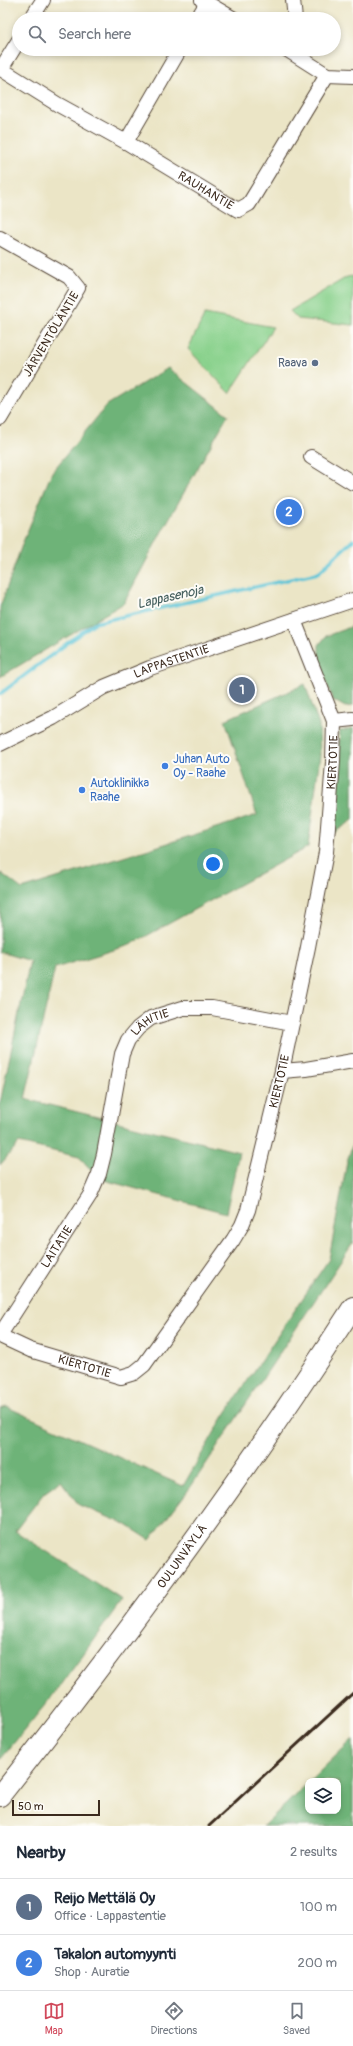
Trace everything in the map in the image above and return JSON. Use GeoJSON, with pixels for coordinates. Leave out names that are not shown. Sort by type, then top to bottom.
{"type":"FeatureCollection","features":[{"type":"Feature","properties":{"kind":"main road","name":"OULUNVÄYLÄ"},"geometry":{"type":"LineString","coordinates":[[0,1796],[110,1655],[173,1570],[273,1428],[353,1307]]}},
{"type":"Feature","properties":{"kind":"street"},"geometry":{"type":"LineString","coordinates":[[35,12],[43,0]]}},
{"type":"Feature","properties":{"kind":"street"},"geometry":{"type":"LineString","coordinates":[[293,0],[294,12]]}},
{"type":"Feature","properties":{"kind":"street"},"geometry":{"type":"LineString","coordinates":[[200,12],[204,2],[222,12]]}},
{"type":"Feature","properties":{"kind":"street"},"geometry":{"type":"LineString","coordinates":[[12,51],[1,68],[57,104],[126,142],[176,56]]}},
{"type":"Feature","properties":{"kind":"street"},"geometry":{"type":"LineString","coordinates":[[300,56],[327,75],[353,76]]}},
{"type":"Feature","properties":{"kind":"street","name":"RAUHANTIE"},"geometry":{"type":"LineString","coordinates":[[126,142],[238,210],[249,204],[327,75]]}},
{"type":"Feature","properties":{"kind":"street","name":"JÄRVENTÖLÄNTIE"},"geometry":{"type":"LineString","coordinates":[[0,238],[69,277],[78,288],[0,420]]}},
{"type":"Feature","properties":{"kind":"street"},"geometry":{"type":"LineString","coordinates":[[311,457],[353,483]]}},
{"type":"Feature","properties":{"kind":"street","name":"LAPPASTENTIE"},"geometry":{"type":"LineString","coordinates":[[0,744],[53,718],[111,684],[150,668],[353,600]]}},
{"type":"Feature","properties":{"kind":"street","name":"KIERTOTIE"},"geometry":{"type":"LineString","coordinates":[[0,1335],[30,1350],[122,1377],[134,1373],[144,1365],[242,1225],[256,1180],[282,1071],[326,852],[333,762],[334,721],[294,620]]}},
{"type":"Feature","properties":{"kind":"street"},"geometry":{"type":"LineString","coordinates":[[334,721],[353,719]]}},
{"type":"Feature","properties":{"kind":"street","name":"LÄHITIE"},"geometry":{"type":"LineString","coordinates":[[104,1154],[122,1054],[128,1040],[138,1028],[151,1018],[183,1008],[198,1007],[212,1008],[292,1023]]}},
{"type":"Feature","properties":{"kind":"street"},"geometry":{"type":"LineString","coordinates":[[282,1071],[306,1069],[353,1061]]}},
{"type":"Feature","properties":{"kind":"street","name":"LAITATIE"},"geometry":{"type":"LineString","coordinates":[[0,1335],[90,1195],[99,1174],[104,1154]]}},
{"type":"Feature","properties":{"kind":"green space"},"geometry":{"type":"Polygon","coordinates":[[[353,276],[353,325],[298,319],[290,311],[347,277],[353,276]]]}},
{"type":"Feature","properties":{"kind":"green space"},"geometry":{"type":"Polygon","coordinates":[[[205,314],[273,327],[230,393],[188,349],[205,314]]]}},
{"type":"Feature","properties":{"kind":"green space"},"geometry":{"type":"Polygon","coordinates":[[[168,368],[228,415],[161,533],[124,603],[0,677],[0,607],[23,542],[52,472],[107,405],[168,368]]]}},
{"type":"Feature","properties":{"kind":"green space"},"geometry":{"type":"Polygon","coordinates":[[[353,626],[353,706],[345,707],[333,700],[319,665],[319,645],[326,636],[353,626]]]}},
{"type":"Feature","properties":{"kind":"green space"},"geometry":{"type":"Polygon","coordinates":[[[305,684],[319,725],[320,755],[308,847],[130,945],[55,968],[25,1099],[239,1152],[226,1213],[100,1179],[79,1157],[19,1143],[0,1165],[0,1103],[30,961],[0,952],[1,873],[22,889],[257,815],[225,720],[305,684]]]}},
{"type":"Feature","properties":{"kind":"green space"},"geometry":{"type":"Polygon","coordinates":[[[353,728],[353,820],[332,834],[340,731],[353,728]]]}},
{"type":"Feature","properties":{"kind":"green space"},"geometry":{"type":"Polygon","coordinates":[[[353,1142],[353,1243],[190,1488],[150,1540],[125,1524],[79,1505],[61,1481],[44,1493],[15,1531],[122,1600],[62,1684],[0,1760],[0,1409],[7,1407],[183,1486],[224,1416],[329,1259],[347,1162],[353,1142]]]}},
{"type":"Feature","properties":{"kind":"green space"},"geometry":{"type":"Polygon","coordinates":[[[353,1739],[353,1826],[263,1826],[305,1786],[305,1814],[341,1814],[341,1778],[313,1778],[353,1739]]]}},
{"type":"Feature","properties":{"kind":"waterway","name":"Lappasenoja"},"geometry":{"type":"LineString","coordinates":[[0,694],[94,623],[318,573],[353,540]]}},
{"type":"Feature","properties":{"kind":"railway"},"geometry":{"type":"LineString","coordinates":[[209,1826],[353,1693]]}},
{"type":"Feature","properties":{"kind":"place","name":"Raava"},"geometry":{"type":"Point","coordinates":[315,363]}},
{"type":"Feature","properties":{"kind":"place","name":"Takalon automyynti"},"geometry":{"type":"Point","coordinates":[289,512]}},
{"type":"Feature","properties":{"kind":"place","name":"Reijo Mettälä Oy"},"geometry":{"type":"Point","coordinates":[242,690]}},
{"type":"Feature","properties":{"kind":"place","name":"Juhan Auto Oy - Raahe"},"geometry":{"type":"Point","coordinates":[165,766]}},
{"type":"Feature","properties":{"kind":"place","name":"Autoklinikka Raahe"},"geometry":{"type":"Point","coordinates":[82,790]}}]}
